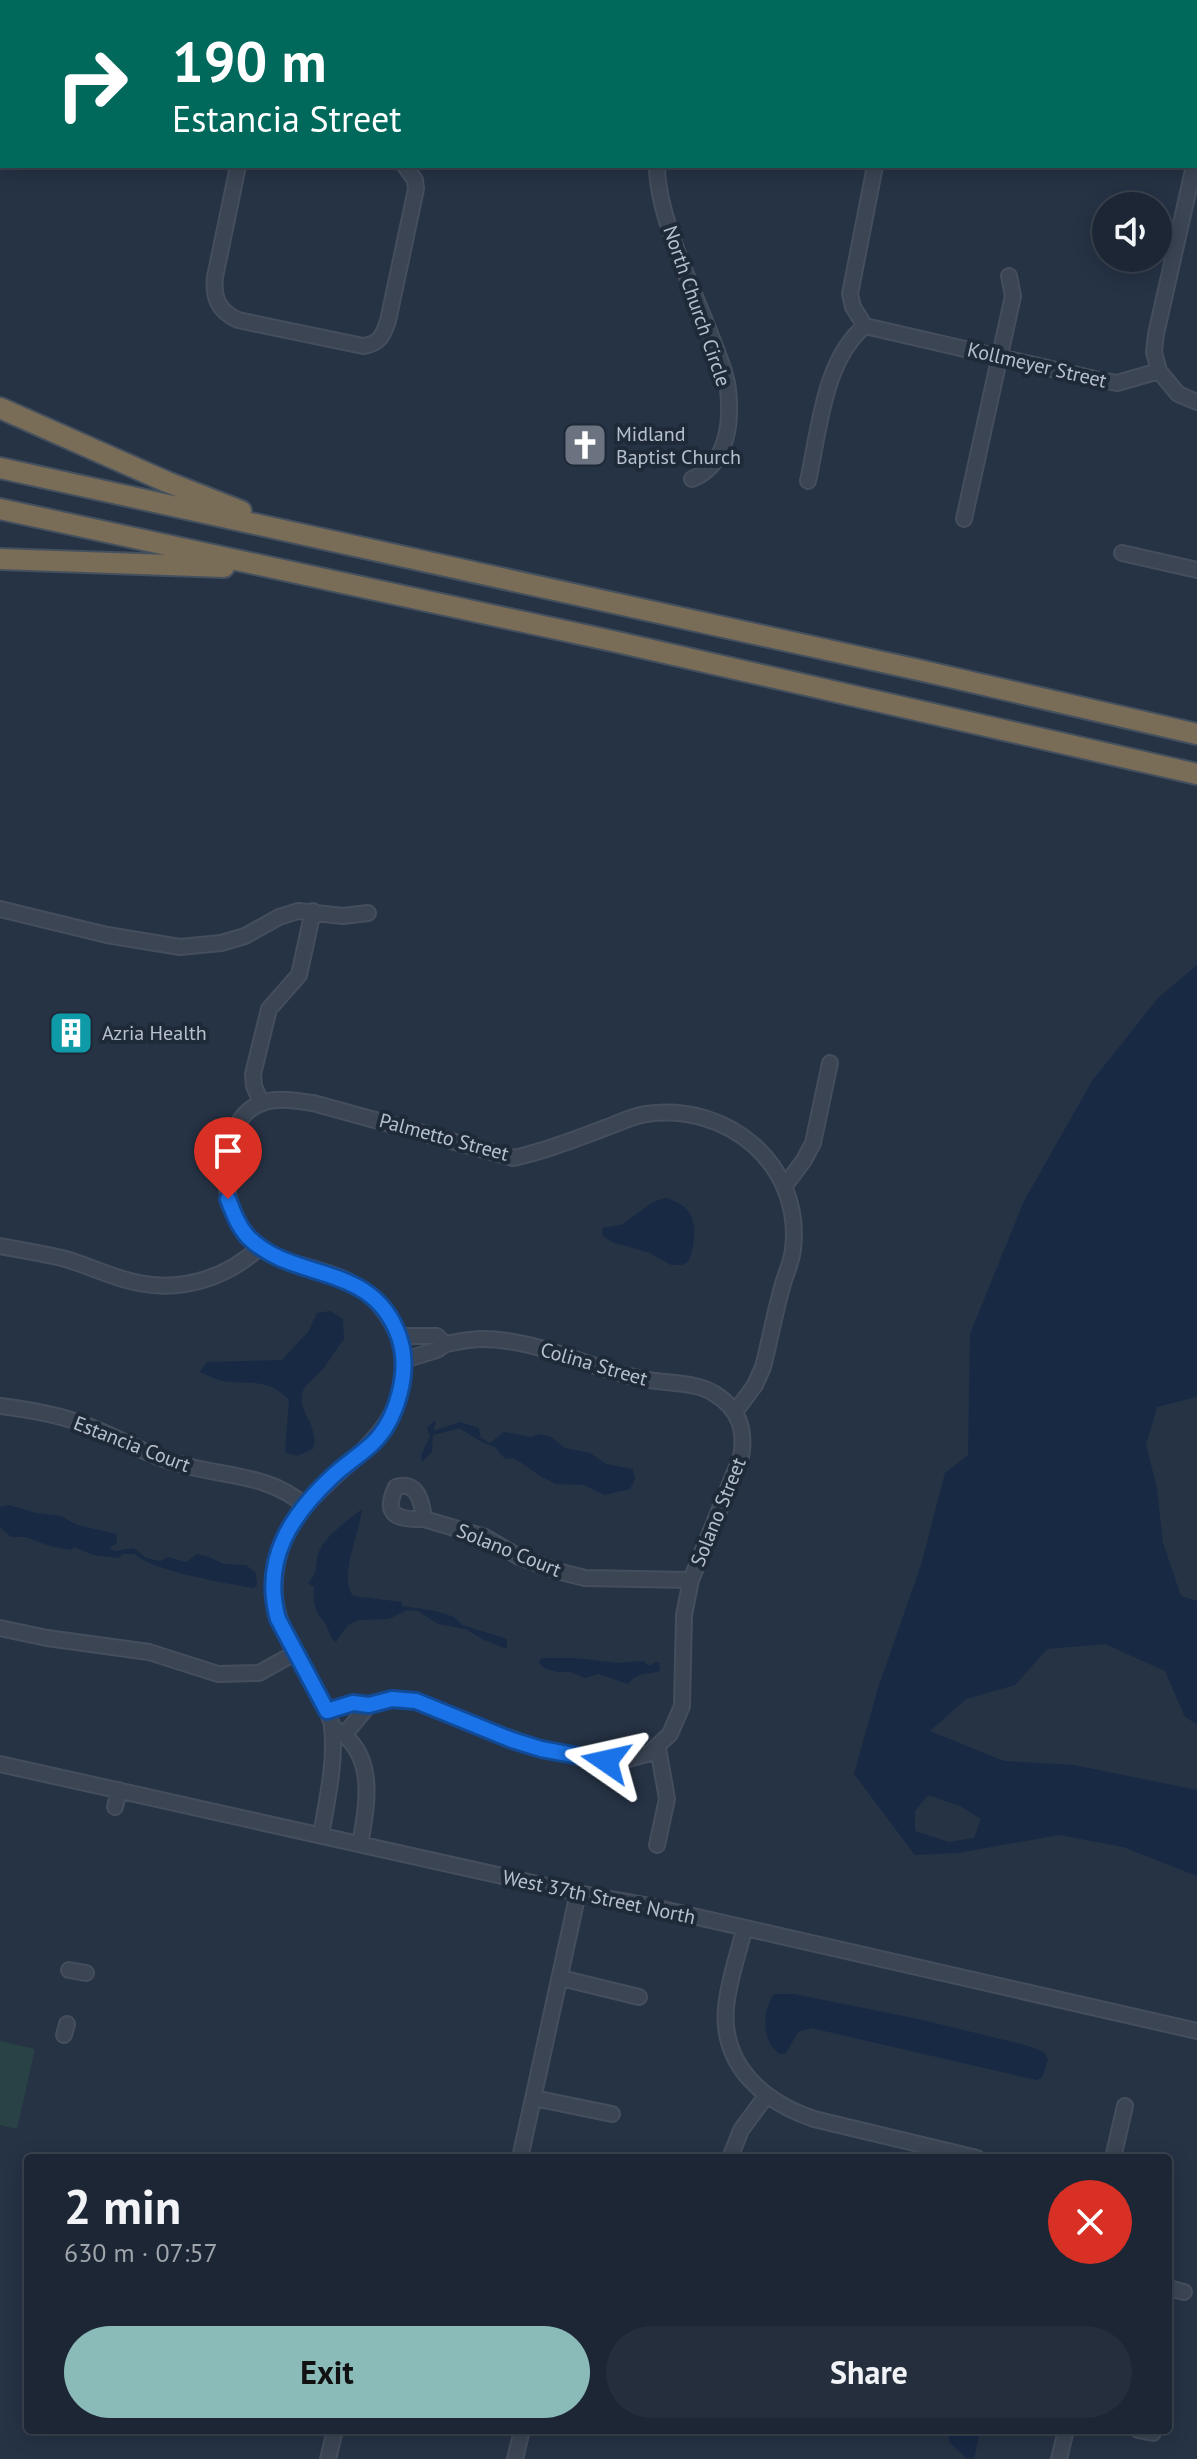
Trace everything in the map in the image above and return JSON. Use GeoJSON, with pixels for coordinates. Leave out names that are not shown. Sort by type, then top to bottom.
{"type":"FeatureCollection","features":[{"type":"Feature","properties":{"kind":"highway"},"geometry":{"type":"LineString","coordinates":[[0,408],[218,503],[418,560]]}},
{"type":"Feature","properties":{"kind":"highway"},"geometry":{"type":"LineString","coordinates":[[0,468],[1197,734]]}},
{"type":"Feature","properties":{"kind":"highway"},"geometry":{"type":"LineString","coordinates":[[0,509],[366,587],[1197,774]]}},
{"type":"Feature","properties":{"kind":"highway"},"geometry":{"type":"LineString","coordinates":[[0,559],[213,566],[261,570],[366,587]]}},
{"type":"Feature","properties":{"kind":"street"},"geometry":{"type":"LineString","coordinates":[[238,168],[215,277],[216,302],[229,316],[238,320],[350,345],[375,344],[384,335],[416,189],[415,180],[407,169]]}},
{"type":"Feature","properties":{"kind":"street","name":"North Church Circle"},"geometry":{"type":"LineString","coordinates":[[657,168],[665,213],[728,388],[728,429],[722,451],[709,469],[692,479]]}},
{"type":"Feature","properties":{"kind":"street"},"geometry":{"type":"LineString","coordinates":[[808,481],[833,374],[842,352],[865,326],[853,307],[850,294],[875,168]]}},
{"type":"Feature","properties":{"kind":"street"},"geometry":{"type":"LineString","coordinates":[[1194,168],[1154,352],[1159,371],[1178,394],[1197,402]]}},
{"type":"Feature","properties":{"kind":"street"},"geometry":{"type":"LineString","coordinates":[[964,519],[1013,296],[1009,276]]}},
{"type":"Feature","properties":{"kind":"street","name":"Kollmeyer Street"},"geometry":{"type":"LineString","coordinates":[[865,326],[1117,383],[1159,371]]}},
{"type":"Feature","properties":{"kind":"street"},"geometry":{"type":"LineString","coordinates":[[1122,553],[1197,570]]}},
{"type":"Feature","properties":{"kind":"street"},"geometry":{"type":"LineString","coordinates":[[0,909],[107,935],[180,947],[221,943],[245,936],[279,917],[298,911],[343,916],[368,913]]}},
{"type":"Feature","properties":{"kind":"street"},"geometry":{"type":"LineString","coordinates":[[313,911],[299,975],[269,1009],[253,1074],[261,1102],[241,1119],[232,1137],[226,1177],[228,1199],[246,1235],[280,1259],[346,1279],[371,1295],[399,1336],[404,1360],[397,1400],[381,1433],[304,1505],[287,1530],[274,1573],[274,1605],[278,1619],[338,1730],[357,1750],[366,1773],[367,1803],[360,1844]]}},
{"type":"Feature","properties":{"kind":"street"},"geometry":{"type":"LineString","coordinates":[[735,1412],[755,1385],[763,1367],[794,1250],[793,1226],[784,1187],[813,1143],[830,1063]]}},
{"type":"Feature","properties":{"kind":"street","name":"Palmetto Street"},"geometry":{"type":"LineString","coordinates":[[261,1102],[280,1098],[313,1103],[513,1158],[543,1152],[642,1115],[682,1113],[718,1122],[749,1141],[773,1167],[784,1187]]}},
{"type":"Feature","properties":{"kind":"street"},"geometry":{"type":"LineString","coordinates":[[0,1246],[63,1258],[141,1284],[177,1285],[222,1274],[260,1247]]}},
{"type":"Feature","properties":{"kind":"street","name":"Colina Street"},"geometry":{"type":"LineString","coordinates":[[399,1336],[437,1336],[445,1344]]}},
{"type":"Feature","properties":{"kind":"street","name":"Colina Street"},"geometry":{"type":"LineString","coordinates":[[404,1360],[437,1350],[445,1344],[481,1339],[521,1343],[614,1373],[702,1387],[719,1396],[735,1412]]}},
{"type":"Feature","properties":{"kind":"street","name":"Estancia Court"},"geometry":{"type":"LineString","coordinates":[[0,1406],[57,1416],[89,1426],[174,1463],[271,1484],[293,1495],[304,1505]]}},
{"type":"Feature","properties":{"kind":"street","name":"Solano Street"},"geometry":{"type":"LineString","coordinates":[[658,1748],[670,1734],[682,1706],[684,1615],[691,1580],[741,1457],[743,1431],[735,1412]]}},
{"type":"Feature","properties":{"kind":"street","name":"Solano Court"},"geometry":{"type":"LineString","coordinates":[[424,1519],[485,1537],[519,1557],[585,1578],[691,1580]]}},
{"type":"Feature","properties":{"kind":"street"},"geometry":{"type":"LineString","coordinates":[[0,1628],[149,1652],[218,1674],[259,1673],[295,1653]]}},
{"type":"Feature","properties":{"kind":"street"},"geometry":{"type":"LineString","coordinates":[[327,1711],[353,1703],[369,1705],[392,1699],[416,1701],[541,1749],[606,1761],[641,1757],[658,1748],[667,1799],[657,1845]]}},
{"type":"Feature","properties":{"kind":"street"},"geometry":{"type":"LineString","coordinates":[[321,1835],[338,1730],[369,1705]]}},
{"type":"Feature","properties":{"kind":"street","name":"West 37th Street North"},"geometry":{"type":"LineString","coordinates":[[0,1764],[578,1893],[645,1905],[1197,2031]]}},
{"type":"Feature","properties":{"kind":"street"},"geometry":{"type":"LineString","coordinates":[[115,1807],[119,1790]]}},
{"type":"Feature","properties":{"kind":"street"},"geometry":{"type":"LineString","coordinates":[[521,2154],[578,1893]]}},
{"type":"Feature","properties":{"kind":"street"},"geometry":{"type":"LineString","coordinates":[[744,1930],[726,2005],[725,2029],[735,2061],[747,2078],[766,2096],[788,2110],[922,2152]]}},
{"type":"Feature","properties":{"kind":"street"},"geometry":{"type":"LineString","coordinates":[[69,1970],[86,1973]]}},
{"type":"Feature","properties":{"kind":"street"},"geometry":{"type":"LineString","coordinates":[[561,1978],[639,1997]]}},
{"type":"Feature","properties":{"kind":"street"},"geometry":{"type":"LineString","coordinates":[[732,2154],[741,2130],[766,2096]]}},
{"type":"Feature","properties":{"kind":"street"},"geometry":{"type":"LineString","coordinates":[[534,2098],[612,2114]]}},
{"type":"Feature","properties":{"kind":"street"},"geometry":{"type":"LineString","coordinates":[[1114,2154],[1125,2106]]}},
{"type":"Feature","properties":{"kind":"street"},"geometry":{"type":"LineString","coordinates":[[1172,2289],[1184,2292]]}},
{"type":"Feature","properties":{"kind":"street"},"geometry":{"type":"LineString","coordinates":[[328,2459],[334,2434]]}},
{"type":"Feature","properties":{"kind":"street"},"geometry":{"type":"LineString","coordinates":[[515,2459],[521,2434]]}},
{"type":"Feature","properties":{"kind":"street"},"geometry":{"type":"LineString","coordinates":[[1059,2459],[1065,2434]]}},
{"type":"Feature","properties":{"kind":"green space"},"geometry":{"type":"Polygon","coordinates":[[[0,2041],[35,2049],[17,2129],[0,2125],[0,2041]]]}},
{"type":"Feature","properties":{"kind":"water"},"geometry":{"type":"Polygon","coordinates":[[[1197,965],[1197,1397],[1157,1407],[1146,1445],[1157,1488],[1163,1543],[1181,1596],[1197,1601],[1197,1724],[1185,1717],[1165,1671],[1105,1644],[1047,1649],[1015,1685],[966,1699],[930,1731],[1004,1761],[1074,1765],[1197,1790],[1197,1876],[1123,1847],[1059,1835],[958,1853],[915,1855],[854,1774],[878,1688],[921,1565],[945,1473],[968,1455],[970,1334],[1024,1201],[1092,1081],[1158,998],[1197,965]],[[928,1795],[915,1811],[915,1831],[949,1842],[974,1838],[981,1819],[960,1806],[928,1795]]]}},
{"type":"Feature","properties":{"kind":"water"},"geometry":{"type":"Polygon","coordinates":[[[665,1198],[684,1207],[690,1214],[694,1240],[689,1261],[671,1265],[650,1253],[612,1242],[603,1236],[602,1228],[621,1225],[653,1202],[665,1198]]]}},
{"type":"Feature","properties":{"kind":"water"},"geometry":{"type":"Polygon","coordinates":[[[330,1311],[343,1319],[344,1339],[302,1393],[314,1443],[313,1449],[297,1456],[285,1452],[289,1400],[281,1393],[266,1385],[223,1381],[200,1372],[207,1362],[282,1360],[308,1332],[317,1313],[330,1311]]]}},
{"type":"Feature","properties":{"kind":"water"},"geometry":{"type":"Polygon","coordinates":[[[434,1421],[433,1431],[460,1422],[479,1428],[481,1438],[490,1443],[504,1432],[551,1437],[565,1448],[590,1453],[606,1464],[633,1469],[635,1479],[630,1489],[604,1495],[584,1485],[556,1484],[514,1458],[505,1459],[495,1447],[460,1428],[433,1435],[432,1452],[422,1462],[421,1455],[430,1436],[427,1428],[434,1421]]]}},
{"type":"Feature","properties":{"kind":"water"},"geometry":{"type":"Polygon","coordinates":[[[9,1505],[61,1516],[77,1525],[116,1534],[117,1543],[109,1548],[115,1551],[134,1548],[146,1558],[160,1561],[168,1557],[186,1562],[197,1554],[224,1564],[246,1565],[256,1573],[257,1585],[253,1588],[190,1576],[156,1566],[135,1554],[122,1554],[119,1558],[93,1555],[74,1547],[71,1550],[25,1537],[11,1537],[0,1527],[0,1507],[9,1505]]]}},
{"type":"Feature","properties":{"kind":"water"},"geometry":{"type":"Polygon","coordinates":[[[362,1509],[349,1566],[349,1588],[353,1596],[402,1602],[402,1606],[454,1617],[462,1625],[507,1639],[507,1649],[466,1629],[438,1624],[418,1611],[407,1610],[389,1619],[359,1620],[348,1625],[336,1642],[331,1638],[315,1606],[314,1587],[308,1583],[314,1575],[318,1553],[324,1543],[362,1509]]]}},
{"type":"Feature","properties":{"kind":"water"},"geometry":{"type":"Polygon","coordinates":[[[541,1658],[618,1663],[643,1661],[649,1666],[659,1662],[660,1670],[641,1674],[628,1684],[599,1674],[584,1678],[571,1672],[557,1672],[544,1668],[539,1663],[541,1658]]]}},
{"type":"Feature","properties":{"kind":"water"},"geometry":{"type":"Polygon","coordinates":[[[774,1994],[794,1994],[918,2019],[1025,2045],[1044,2052],[1048,2060],[1042,2078],[1036,2080],[811,2028],[798,2032],[786,2053],[780,2054],[769,2042],[765,2026],[767,2009],[774,1994]]]}},
{"type":"Feature","properties":{"kind":"water"},"geometry":{"type":"Polygon","coordinates":[[[948,2434],[979,2434],[974,2459],[966,2458],[949,2442],[948,2434]]]}},
{"type":"Feature","properties":{"kind":"place","name":"Midland Baptist Church"},"geometry":{"type":"Point","coordinates":[585,445]}},
{"type":"Feature","properties":{"kind":"place","name":"Azria Health"},"geometry":{"type":"Point","coordinates":[71,1033]}},
{"type":"Feature","properties":{"kind":"route"},"geometry":{"type":"LineString","coordinates":[[228,1199],[246,1235],[260,1247],[280,1259],[346,1279],[371,1295],[399,1336],[404,1360],[397,1400],[381,1433],[304,1505],[287,1530],[274,1573],[274,1605],[278,1619],[327,1711],[344,1704],[369,1705],[392,1699],[416,1701],[512,1740],[541,1749],[606,1761]]}}]}
